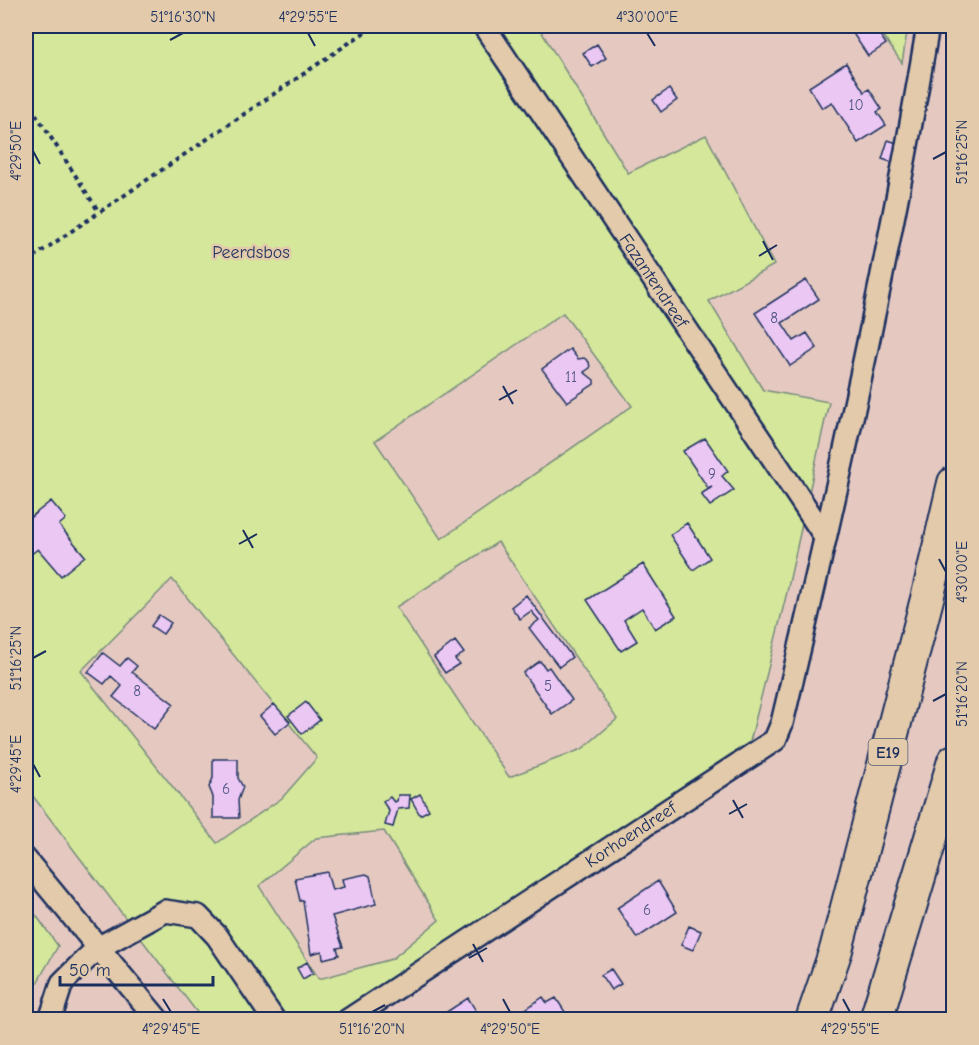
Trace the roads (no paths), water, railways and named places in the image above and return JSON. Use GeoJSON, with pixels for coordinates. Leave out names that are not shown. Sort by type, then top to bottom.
{"type":"FeatureCollection","features":[{"type":"Feature","properties":{"kind":"highway","name":"E19"},"geometry":{"type":"LineString","coordinates":[[812,1020],[836,950],[928,595],[954,483]]}},
{"type":"Feature","properties":{"kind":"highway"},"geometry":{"type":"LineString","coordinates":[[876,1020],[954,760]]}},
{"type":"Feature","properties":{"kind":"street","name":"Fazantendreef"},"geometry":{"type":"LineString","coordinates":[[484,26],[824,535]]}},
{"type":"Feature","properties":{"kind":"street","name":"Korhoendreef"},"geometry":{"type":"LineString","coordinates":[[348,1020],[775,740],[782,723],[816,582],[915,102],[928,26]]}},
{"type":"Feature","properties":{"kind":"street"},"geometry":{"type":"LineString","coordinates":[[26,860],[158,1020]]}},
{"type":"Feature","properties":{"kind":"street"},"geometry":{"type":"LineString","coordinates":[[50,1020],[62,983],[98,948],[165,911],[198,916],[217,936],[266,1012],[274,1020]]}},
{"type":"Feature","properties":{"kind":"park label","name":"Peerdsbos"},"geometry":{"type":"Point","coordinates":[251,252]}}]}
